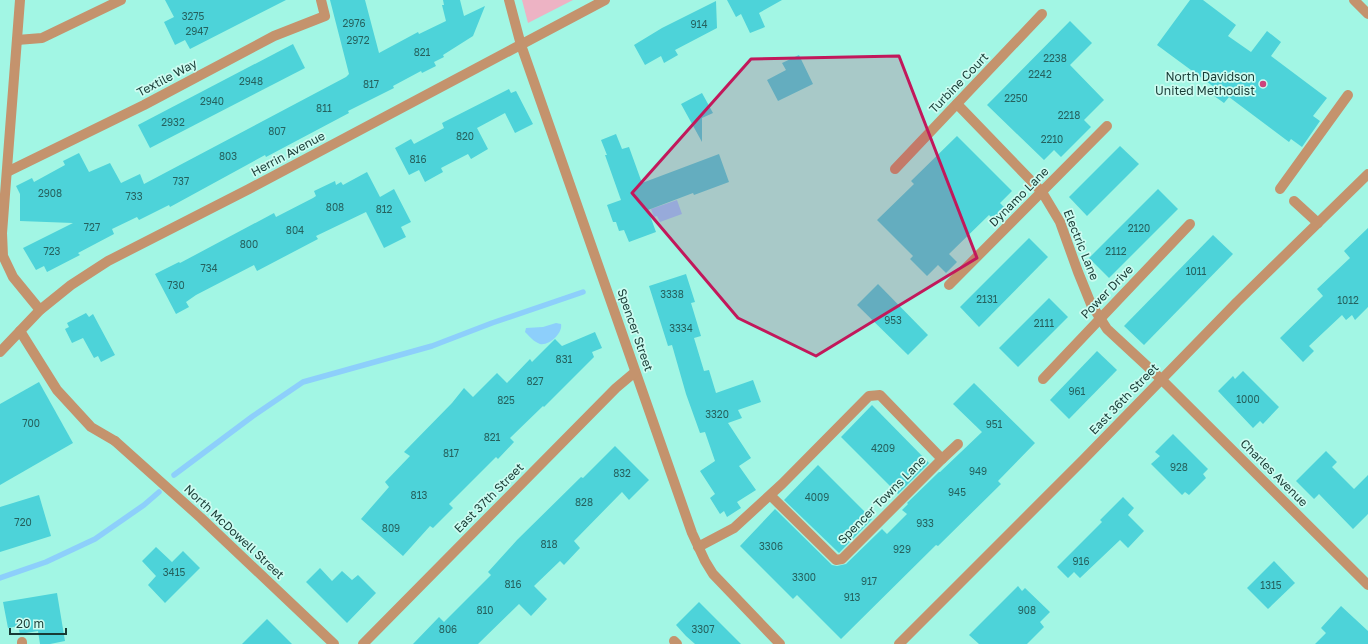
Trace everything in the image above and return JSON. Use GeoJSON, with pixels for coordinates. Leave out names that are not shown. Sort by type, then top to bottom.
{"type":"FeatureCollection","features":[{"type":"Feature","properties":{"kind":"street"},"geometry":{"type":"LineString","coordinates":[[20,0],[2,233],[3,256],[13,277],[40,310]]}},
{"type":"Feature","properties":{"kind":"street"},"geometry":{"type":"LineString","coordinates":[[17,40],[42,38],[121,0]]}},
{"type":"Feature","properties":{"kind":"street","name":"Textile Way"},"geometry":{"type":"LineString","coordinates":[[7,172],[144,105],[274,36],[325,16],[321,0]]}},
{"type":"Feature","properties":{"kind":"street","name":"Spencer Street"},"geometry":{"type":"LineString","coordinates":[[509,0],[521,45],[692,533],[713,574],[780,644]]}},
{"type":"Feature","properties":{"kind":"street","name":"Herrin Avenue"},"geometry":{"type":"LineString","coordinates":[[0,352],[40,310],[71,285],[108,261],[249,189],[605,0]]}},
{"type":"Feature","properties":{"kind":"street"},"geometry":{"type":"LineString","coordinates":[[1354,0],[1368,14]]}},
{"type":"Feature","properties":{"kind":"street","name":"Turbine Court"},"geometry":{"type":"LineString","coordinates":[[894,170],[1042,14]]}},
{"type":"Feature","properties":{"kind":"street"},"geometry":{"type":"LineString","coordinates":[[1280,189],[1348,95]]}},
{"type":"Feature","properties":{"kind":"street","name":"Electric Lane"},"geometry":{"type":"LineString","coordinates":[[957,104],[1042,192],[1060,222],[1091,304],[1106,329],[1161,379]]}},
{"type":"Feature","properties":{"kind":"street","name":"Dynamo Lane"},"geometry":{"type":"LineString","coordinates":[[950,285],[1107,126]]}},
{"type":"Feature","properties":{"kind":"street","name":"East 36th Street"},"geometry":{"type":"LineString","coordinates":[[899,644],[1237,302],[1368,174]]}},
{"type":"Feature","properties":{"kind":"street"},"geometry":{"type":"LineString","coordinates":[[1294,201],[1318,223]]}},
{"type":"Feature","properties":{"kind":"street","name":"Power Drive"},"geometry":{"type":"LineString","coordinates":[[1043,379],[1190,224]]}},
{"type":"Feature","properties":{"kind":"street","name":"North McDowell Street"},"geometry":{"type":"LineString","coordinates":[[20,331],[57,390],[91,427],[115,440],[206,523],[334,644]]}},
{"type":"Feature","properties":{"kind":"street","name":"East 37th Street"},"geometry":{"type":"LineString","coordinates":[[363,644],[616,388],[635,372]]}},
{"type":"Feature","properties":{"kind":"street","name":"Charles Avenue"},"geometry":{"type":"LineString","coordinates":[[1161,379],[1368,585]]}},
{"type":"Feature","properties":{"kind":"street","name":"Spencer Towns Lane"},"geometry":{"type":"LineString","coordinates":[[698,547],[734,528],[770,495],[869,396],[880,395],[942,458],[842,559],[836,560],[770,495]]}},
{"type":"Feature","properties":{"kind":"street"},"geometry":{"type":"LineString","coordinates":[[942,458],[958,444]]}},
{"type":"Feature","properties":{"kind":"highlighted area"},"geometry":{"type":"Polygon","coordinates":[[[899,56],[977,258],[816,356],[738,318],[632,193],[751,59],[899,56]]]}},
{"type":"Feature","properties":{"kind":"shaded area"},"geometry":{"type":"Polygon","coordinates":[[[522,0],[573,0],[528,23],[522,0]]]}},
{"type":"Feature","properties":{"kind":"water"},"geometry":{"type":"Polygon","coordinates":[[[677,200],[682,214],[660,222],[657,216],[654,217],[651,209],[677,200]]]}},
{"type":"Feature","properties":{"kind":"water"},"geometry":{"type":"Polygon","coordinates":[[[556,323],[561,324],[558,335],[551,341],[544,344],[538,343],[525,332],[526,328],[543,327],[556,323]]]}},
{"type":"Feature","properties":{"kind":"building"},"geometry":{"type":"Polygon","coordinates":[[[165,0],[286,0],[190,49],[185,40],[175,45],[164,22],[174,17],[165,0]]]}},
{"type":"Feature","properties":{"kind":"building"},"geometry":{"type":"Polygon","coordinates":[[[330,0],[365,0],[379,53],[418,32],[419,34],[446,21],[442,5],[444,5],[443,0],[460,0],[464,16],[485,6],[473,36],[443,55],[444,57],[434,62],[436,66],[422,73],[421,71],[393,86],[394,88],[348,111],[349,113],[266,157],[265,155],[170,207],[169,205],[139,220],[137,217],[112,229],[114,234],[78,253],[80,255],[47,272],[44,266],[36,270],[23,248],[73,223],[20,221],[20,194],[16,186],[32,178],[34,182],[65,165],[63,161],[79,153],[89,172],[110,163],[121,183],[140,174],[144,184],[346,77],[349,74],[330,0]]]}},
{"type":"Feature","properties":{"kind":"building"},"geometry":{"type":"Polygon","coordinates":[[[727,0],[782,0],[759,13],[765,27],[750,33],[741,14],[736,17],[727,0]]]}},
{"type":"Feature","properties":{"kind":"building"},"geometry":{"type":"Polygon","coordinates":[[[1190,0],[1203,0],[1236,25],[1228,36],[1251,52],[1267,31],[1281,42],[1271,56],[1327,98],[1313,116],[1320,121],[1302,147],[1291,139],[1289,142],[1229,97],[1224,103],[1210,93],[1214,87],[1157,45],[1190,0]]]}},
{"type":"Feature","properties":{"kind":"building"},"geometry":{"type":"Polygon","coordinates":[[[716,1],[717,28],[675,50],[678,55],[664,63],[661,56],[645,65],[634,45],[662,28],[716,1]]]}},
{"type":"Feature","properties":{"kind":"building"},"geometry":{"type":"Polygon","coordinates":[[[1070,21],[1092,43],[1070,65],[1104,100],[1084,120],[1091,127],[1061,157],[1054,150],[1044,160],[987,105],[1070,21]]]}},
{"type":"Feature","properties":{"kind":"building"},"geometry":{"type":"Polygon","coordinates":[[[293,44],[305,68],[150,148],[138,125],[293,44]]]}},
{"type":"Feature","properties":{"kind":"building"},"geometry":{"type":"Polygon","coordinates":[[[799,55],[813,84],[778,101],[767,80],[786,70],[782,63],[799,55]]]}},
{"type":"Feature","properties":{"kind":"building"},"geometry":{"type":"Polygon","coordinates":[[[509,89],[511,93],[516,91],[533,124],[515,133],[505,113],[477,128],[488,149],[471,159],[468,154],[441,168],[443,172],[425,182],[419,170],[409,175],[395,148],[411,139],[414,144],[444,128],[442,123],[509,89]]]}},
{"type":"Feature","properties":{"kind":"building"},"geometry":{"type":"Polygon","coordinates":[[[702,93],[713,113],[702,118],[702,142],[681,104],[702,93]]]}},
{"type":"Feature","properties":{"kind":"building"},"geometry":{"type":"Polygon","coordinates":[[[616,134],[622,149],[629,147],[642,183],[719,154],[729,182],[694,195],[693,193],[648,210],[656,232],[629,242],[624,230],[619,231],[616,222],[613,222],[607,205],[621,200],[601,140],[616,134]]]}},
{"type":"Feature","properties":{"kind":"building"},"geometry":{"type":"Polygon","coordinates":[[[957,136],[1012,191],[1000,203],[1008,211],[997,223],[989,215],[949,254],[957,262],[946,273],[938,265],[927,276],[910,259],[913,256],[877,220],[914,184],[911,181],[957,136]]]}},
{"type":"Feature","properties":{"kind":"building"},"geometry":{"type":"Polygon","coordinates":[[[1120,146],[1139,164],[1087,216],[1069,197],[1120,146]]]}},
{"type":"Feature","properties":{"kind":"building"},"geometry":{"type":"Polygon","coordinates":[[[367,172],[380,197],[394,189],[411,222],[401,227],[406,237],[384,248],[366,212],[316,236],[318,239],[257,271],[254,265],[196,295],[186,302],[189,307],[176,314],[155,274],[179,262],[180,263],[274,213],[276,217],[313,198],[316,196],[314,191],[335,181],[336,185],[341,182],[343,185],[367,172]]]}},
{"type":"Feature","properties":{"kind":"building"},"geometry":{"type":"Polygon","coordinates":[[[1158,189],[1178,209],[1109,278],[1089,258],[1158,189]]]}},
{"type":"Feature","properties":{"kind":"building"},"geometry":{"type":"Polygon","coordinates":[[[1368,228],[1368,307],[1355,320],[1352,315],[1346,320],[1342,315],[1309,346],[1314,351],[1303,362],[1280,338],[1323,296],[1317,289],[1350,258],[1344,251],[1368,228]]]}},
{"type":"Feature","properties":{"kind":"building"},"geometry":{"type":"Polygon","coordinates":[[[1213,235],[1233,254],[1144,345],[1124,326],[1213,235]]]}},
{"type":"Feature","properties":{"kind":"building"},"geometry":{"type":"Polygon","coordinates":[[[1029,238],[1048,257],[979,327],[960,307],[1029,238]]]}},
{"type":"Feature","properties":{"kind":"building"},"geometry":{"type":"Polygon","coordinates":[[[686,274],[695,302],[691,303],[701,336],[694,338],[704,371],[709,370],[716,393],[753,380],[761,402],[738,410],[742,418],[728,423],[751,458],[739,466],[756,490],[737,502],[741,508],[727,517],[724,511],[720,514],[710,498],[715,494],[700,471],[715,461],[705,432],[700,433],[686,394],[672,345],[668,346],[649,286],[686,274]]]}},
{"type":"Feature","properties":{"kind":"building"},"geometry":{"type":"Polygon","coordinates":[[[878,284],[928,335],[908,355],[857,305],[878,284]]]}},
{"type":"Feature","properties":{"kind":"building"},"geometry":{"type":"Polygon","coordinates":[[[1049,298],[1068,317],[1018,367],[999,348],[1049,298]]]}},
{"type":"Feature","properties":{"kind":"building"},"geometry":{"type":"Polygon","coordinates":[[[86,313],[89,317],[93,314],[115,355],[101,362],[98,356],[94,358],[83,338],[72,343],[65,329],[69,327],[67,323],[86,313]]]}},
{"type":"Feature","properties":{"kind":"building"},"geometry":{"type":"Polygon","coordinates":[[[595,332],[602,348],[592,352],[594,357],[544,407],[543,406],[510,438],[514,442],[498,459],[496,457],[449,504],[453,508],[433,528],[430,526],[403,556],[361,519],[389,487],[385,482],[410,456],[404,452],[452,403],[464,388],[473,397],[497,373],[507,383],[530,359],[532,362],[555,339],[562,346],[595,332]]]}},
{"type":"Feature","properties":{"kind":"building"},"geometry":{"type":"Polygon","coordinates":[[[1097,351],[1117,370],[1069,419],[1050,400],[1097,351]]]}},
{"type":"Feature","properties":{"kind":"building"},"geometry":{"type":"Polygon","coordinates":[[[1243,371],[1279,407],[1263,424],[1260,421],[1253,428],[1218,391],[1233,376],[1235,379],[1243,371]]]}},
{"type":"Feature","properties":{"kind":"building"},"geometry":{"type":"Polygon","coordinates":[[[39,382],[73,443],[0,485],[0,404],[39,382]]]}},
{"type":"Feature","properties":{"kind":"building"},"geometry":{"type":"Polygon","coordinates":[[[974,383],[1035,443],[998,481],[1001,484],[938,546],[936,545],[841,639],[797,595],[793,599],[740,546],[775,509],[832,565],[837,566],[846,564],[882,529],[887,534],[907,514],[902,510],[908,504],[907,503],[982,432],[953,404],[974,383]]]}},
{"type":"Feature","properties":{"kind":"building"},"geometry":{"type":"Polygon","coordinates":[[[872,405],[929,463],[898,494],[841,437],[872,405]]]}},
{"type":"Feature","properties":{"kind":"building"},"geometry":{"type":"Polygon","coordinates":[[[1173,434],[1208,469],[1203,474],[1206,478],[1189,495],[1185,492],[1182,495],[1151,464],[1160,456],[1155,452],[1173,434]]]}},
{"type":"Feature","properties":{"kind":"building"},"geometry":{"type":"Polygon","coordinates":[[[615,446],[649,480],[629,500],[622,492],[574,541],[580,548],[564,565],[560,561],[534,586],[547,599],[531,616],[519,604],[478,644],[413,644],[439,617],[444,622],[491,575],[488,572],[517,540],[615,446]]]}},
{"type":"Feature","properties":{"kind":"building"},"geometry":{"type":"Polygon","coordinates":[[[1326,451],[1337,462],[1332,467],[1354,489],[1368,475],[1368,514],[1353,529],[1319,494],[1314,499],[1296,481],[1326,451]]]}},
{"type":"Feature","properties":{"kind":"building"},"geometry":{"type":"Polygon","coordinates":[[[818,465],[872,519],[839,553],[784,500],[818,465]]]}},
{"type":"Feature","properties":{"kind":"building"},"geometry":{"type":"Polygon","coordinates":[[[39,495],[51,536],[0,552],[0,507],[39,495]]]}},
{"type":"Feature","properties":{"kind":"building"},"geometry":{"type":"Polygon","coordinates":[[[1123,497],[1134,508],[1128,515],[1144,531],[1128,548],[1120,540],[1080,578],[1074,572],[1068,578],[1057,567],[1102,522],[1100,520],[1123,497]]]}},
{"type":"Feature","properties":{"kind":"building"},"geometry":{"type":"Polygon","coordinates":[[[156,547],[172,562],[183,551],[200,568],[165,603],[148,585],[156,576],[142,561],[156,547]]]}},
{"type":"Feature","properties":{"kind":"building"},"geometry":{"type":"Polygon","coordinates":[[[1274,561],[1295,583],[1268,609],[1247,588],[1274,561]]]}},
{"type":"Feature","properties":{"kind":"building"},"geometry":{"type":"Polygon","coordinates":[[[320,568],[332,581],[342,571],[352,580],[358,575],[376,593],[347,623],[306,582],[320,568]]]}},
{"type":"Feature","properties":{"kind":"building"},"geometry":{"type":"Polygon","coordinates":[[[1018,586],[1022,591],[1025,588],[1050,612],[1040,622],[1044,627],[1027,644],[979,644],[969,635],[1018,586]]]}},
{"type":"Feature","properties":{"kind":"building"},"geometry":{"type":"Polygon","coordinates":[[[57,593],[65,641],[40,644],[38,631],[20,634],[18,626],[8,628],[3,602],[57,593]]]}},
{"type":"Feature","properties":{"kind":"building"},"geometry":{"type":"Polygon","coordinates":[[[699,602],[741,644],[695,644],[686,636],[676,625],[699,602]]]}},
{"type":"Feature","properties":{"kind":"building"},"geometry":{"type":"Polygon","coordinates":[[[1341,606],[1368,631],[1368,644],[1315,644],[1326,633],[1321,628],[1341,606]]]}},
{"type":"Feature","properties":{"kind":"building"},"geometry":{"type":"Polygon","coordinates":[[[267,619],[292,644],[242,644],[267,619]]]}},
{"type":"Feature","properties":{"kind":"waterway"},"geometry":{"type":"LineString","coordinates":[[174,475],[253,416],[303,382],[432,346],[492,323],[583,292]]}},
{"type":"Feature","properties":{"kind":"waterway"},"geometry":{"type":"LineString","coordinates":[[0,578],[46,562],[95,539],[144,505],[159,492]]}},
{"type":"Feature","properties":{"kind":"place","name":"North Davidson United Methodist"},"geometry":{"type":"Point","coordinates":[1263,84]}}]}
